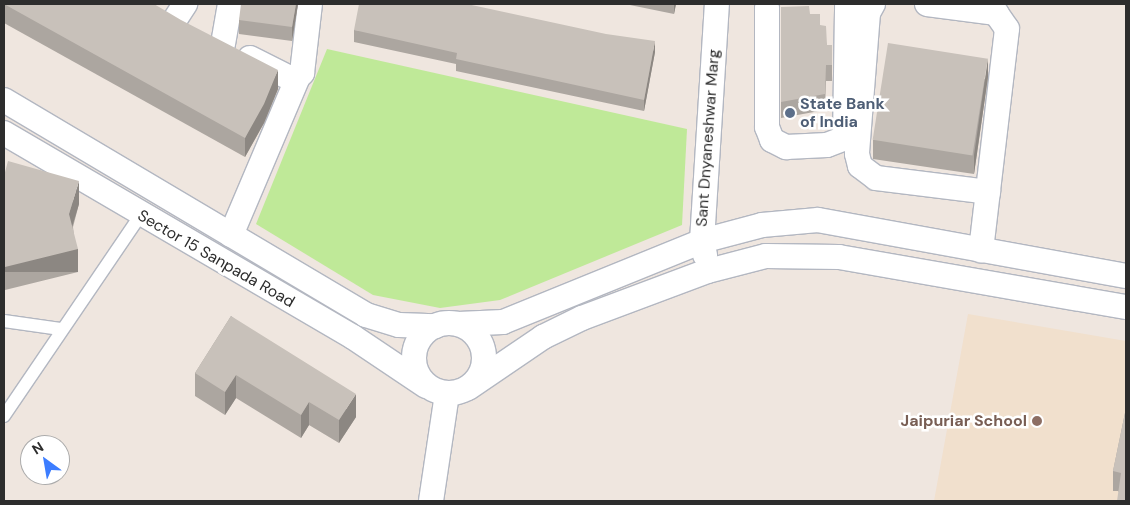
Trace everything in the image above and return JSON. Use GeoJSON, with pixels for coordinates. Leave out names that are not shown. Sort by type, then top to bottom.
{"type":"FeatureCollection","features":[{"type":"Feature","properties":{"kind":"street"},"geometry":{"type":"LineString","coordinates":[[223,44],[230,4]]}},
{"type":"Feature","properties":{"kind":"street"},"geometry":{"type":"LineString","coordinates":[[231,235],[298,78],[302,73],[310,4]]}},
{"type":"Feature","properties":{"kind":"street","name":"Sant Dnyaneshwar Marg"},"geometry":{"type":"LineString","coordinates":[[708,271],[702,241],[717,4]]}},
{"type":"Feature","properties":{"kind":"street"},"geometry":{"type":"LineString","coordinates":[[767,8],[767,127],[778,146],[803,146],[845,138],[847,4]]}},
{"type":"Feature","properties":{"kind":"street"},"geometry":{"type":"LineString","coordinates":[[873,4],[868,13],[857,154],[860,166],[876,178],[988,192]]}},
{"type":"Feature","properties":{"kind":"street"},"geometry":{"type":"LineString","coordinates":[[927,4],[996,9],[1007,29],[981,250]]}},
{"type":"Feature","properties":{"kind":"street"},"geometry":{"type":"LineString","coordinates":[[173,10],[223,44],[290,78],[298,78]]}},
{"type":"Feature","properties":{"kind":"street","name":"Sector 15 Sanpada Road"},"geometry":{"type":"LineString","coordinates":[[4,100],[366,315],[399,325],[435,326]]}},
{"type":"Feature","properties":{"kind":"street","name":"Sector 15 Sanpada Road"},"geometry":{"type":"LineString","coordinates":[[4,133],[140,216],[447,389]]}},
{"type":"Feature","properties":{"kind":"street"},"geometry":{"type":"LineString","coordinates":[[447,389],[418,377],[414,354],[421,338],[435,326],[503,322],[702,241],[762,225],[818,220],[1126,276]]}},
{"type":"Feature","properties":{"kind":"street"},"geometry":{"type":"LineString","coordinates":[[447,389],[543,337],[708,271],[766,256],[839,257],[1126,307]]}},
{"type":"Feature","properties":{"kind":"street"},"geometry":{"type":"LineString","coordinates":[[447,389],[482,370],[482,347],[473,333],[458,324]]}},
{"type":"Feature","properties":{"kind":"street"},"geometry":{"type":"LineString","coordinates":[[431,501],[447,389]]}},
{"type":"Feature","properties":{"kind":"lane"},"geometry":{"type":"LineString","coordinates":[[4,416],[60,329],[140,216]]}},
{"type":"Feature","properties":{"kind":"lane"},"geometry":{"type":"LineString","coordinates":[[4,322],[60,329]]}},
{"type":"Feature","properties":{"kind":"shaded area","name":"Jaipuriar School"},"geometry":{"type":"Polygon","coordinates":[[[968,314],[1126,341],[1126,501],[934,501],[968,314]]]}},
{"type":"Feature","properties":{"kind":"green space"},"geometry":{"type":"Polygon","coordinates":[[[327,49],[687,129],[682,225],[500,300],[440,308],[373,295],[256,224],[327,49]]]}},
{"type":"Feature","properties":{"kind":"building"},"geometry":{"type":"Polygon","coordinates":[[[4,4],[154,4],[278,70],[264,104],[245,138],[4,4]]]}},
{"type":"Feature","properties":{"kind":"building"},"geometry":{"type":"Polygon","coordinates":[[[241,4],[296,4],[292,27],[239,20],[241,4]]]}},
{"type":"Feature","properties":{"kind":"building"},"geometry":{"type":"Polygon","coordinates":[[[359,4],[467,4],[606,34],[655,41],[644,100],[456,59],[457,53],[354,30],[359,4]]]}},
{"type":"Feature","properties":{"kind":"building"},"geometry":{"type":"Polygon","coordinates":[[[809,6],[810,14],[820,14],[820,25],[826,26],[827,45],[832,45],[832,65],[826,65],[825,94],[781,102],[781,7],[809,6]]]}},
{"type":"Feature","properties":{"kind":"building"},"geometry":{"type":"Polygon","coordinates":[[[888,43],[988,59],[972,156],[873,140],[888,43]]]}},
{"type":"Feature","properties":{"kind":"building"},"geometry":{"type":"Polygon","coordinates":[[[8,161],[79,181],[69,214],[78,249],[5,267],[4,176],[8,161]]]}},
{"type":"Feature","properties":{"kind":"building"},"geometry":{"type":"Polygon","coordinates":[[[231,316],[356,394],[339,420],[309,402],[301,415],[236,375],[225,392],[195,373],[231,316]]]}},
{"type":"Feature","properties":{"kind":"building"},"geometry":{"type":"Polygon","coordinates":[[[1126,408],[1126,501],[1117,501],[1121,473],[1113,471],[1126,408]]]}},
{"type":"Feature","properties":{"kind":"place","name":"State Bank of India"},"geometry":{"type":"Point","coordinates":[790,113]}},
{"type":"Feature","properties":{"kind":"place","name":"Jaipuriar School"},"geometry":{"type":"Point","coordinates":[1037,421]}}]}
